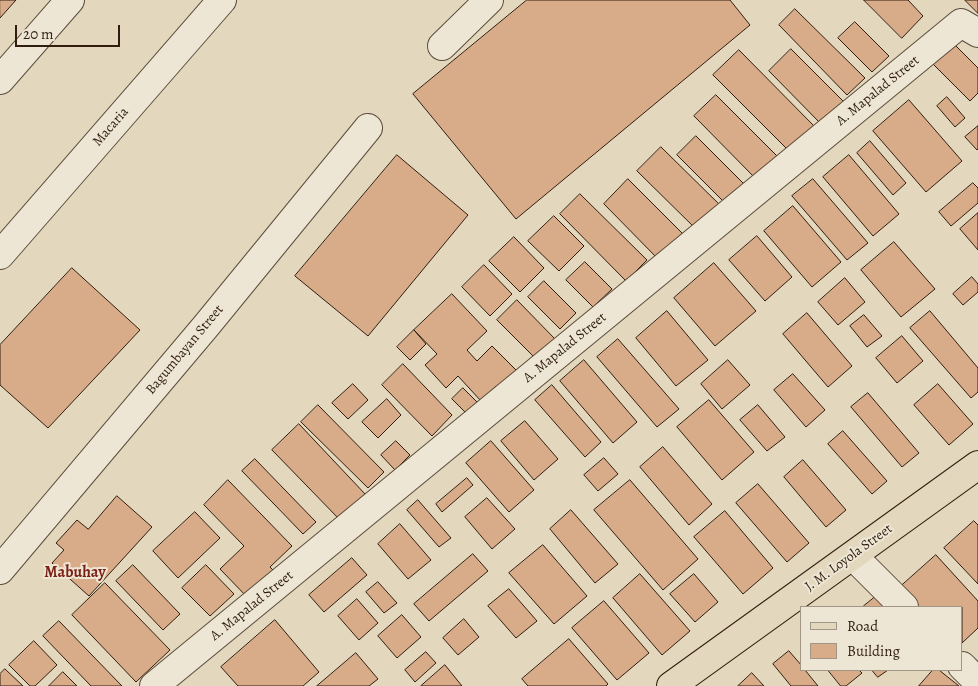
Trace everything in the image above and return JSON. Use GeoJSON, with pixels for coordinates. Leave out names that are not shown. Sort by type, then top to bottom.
{"type":"FeatureCollection","features":[{"type":"Feature","properties":{"kind":"main road","name":"J. M. Loyola Street"},"geometry":{"type":"LineString","coordinates":[[671,686],[978,465]]}},
{"type":"Feature","properties":{"kind":"street"},"geometry":{"type":"LineString","coordinates":[[0,80],[70,0]]}},
{"type":"Feature","properties":{"kind":"street","name":"Macaria"},"geometry":{"type":"LineString","coordinates":[[0,254],[222,0]]}},
{"type":"Feature","properties":{"kind":"street"},"geometry":{"type":"LineString","coordinates":[[442,46],[489,0]]}},
{"type":"Feature","properties":{"kind":"street","name":"A. Mapalad Street"},"geometry":{"type":"LineString","coordinates":[[154,686],[961,23],[978,33]]}},
{"type":"Feature","properties":{"kind":"street","name":"Bagumbayan Street"},"geometry":{"type":"LineString","coordinates":[[0,570],[9,542],[206,326],[368,128]]}},
{"type":"Feature","properties":{"kind":"street"},"geometry":{"type":"LineString","coordinates":[[853,556],[903,606]]}},
{"type":"Feature","properties":{"kind":"street"},"geometry":{"type":"LineString","coordinates":[[963,667],[978,682]]}},
{"type":"Feature","properties":{"kind":"building"},"geometry":{"type":"Polygon","coordinates":[[[0,0],[16,0],[0,18],[0,0]]]}},
{"type":"Feature","properties":{"kind":"building"},"geometry":{"type":"Polygon","coordinates":[[[527,0],[730,0],[750,25],[516,219],[413,94],[527,0]]]}},
{"type":"Feature","properties":{"kind":"building"},"geometry":{"type":"Polygon","coordinates":[[[864,0],[908,0],[923,16],[902,38],[864,0]]]}},
{"type":"Feature","properties":{"kind":"building"},"geometry":{"type":"Polygon","coordinates":[[[965,0],[978,0],[978,13],[965,0]]]}},
{"type":"Feature","properties":{"kind":"building"},"geometry":{"type":"Polygon","coordinates":[[[795,9],[865,78],[847,95],[779,25],[795,9]]]}},
{"type":"Feature","properties":{"kind":"building"},"geometry":{"type":"Polygon","coordinates":[[[855,22],[889,56],[872,72],[838,38],[855,22]]]}},
{"type":"Feature","properties":{"kind":"building"},"geometry":{"type":"Polygon","coordinates":[[[951,41],[978,68],[978,93],[970,101],[930,61],[951,41]]]}},
{"type":"Feature","properties":{"kind":"building"},"geometry":{"type":"Polygon","coordinates":[[[791,49],[845,103],[822,125],[769,71],[791,49]]]}},
{"type":"Feature","properties":{"kind":"building"},"geometry":{"type":"Polygon","coordinates":[[[739,50],[817,129],[792,154],[713,75],[739,50]]]}},
{"type":"Feature","properties":{"kind":"building"},"geometry":{"type":"Polygon","coordinates":[[[716,95],[779,158],[757,180],[694,116],[716,95]]]}},
{"type":"Feature","properties":{"kind":"building"},"geometry":{"type":"Polygon","coordinates":[[[947,97],[965,118],[955,127],[937,106],[947,97]]]}},
{"type":"Feature","properties":{"kind":"building"},"geometry":{"type":"Polygon","coordinates":[[[909,100],[962,161],[926,192],[873,131],[909,100]]]}},
{"type":"Feature","properties":{"kind":"building"},"geometry":{"type":"Polygon","coordinates":[[[978,126],[978,149],[977,150],[965,137],[978,126]]]}},
{"type":"Feature","properties":{"kind":"building"},"geometry":{"type":"Polygon","coordinates":[[[696,136],[745,185],[726,204],[677,155],[696,136]]]}},
{"type":"Feature","properties":{"kind":"building"},"geometry":{"type":"Polygon","coordinates":[[[870,141],[906,183],[893,195],[857,153],[870,141]]]}},
{"type":"Feature","properties":{"kind":"building"},"geometry":{"type":"Polygon","coordinates":[[[661,147],[723,208],[699,232],[637,171],[661,147]]]}},
{"type":"Feature","properties":{"kind":"building"},"geometry":{"type":"Polygon","coordinates":[[[397,155],[468,215],[368,336],[295,276],[397,155]]]}},
{"type":"Feature","properties":{"kind":"building"},"geometry":{"type":"Polygon","coordinates":[[[849,155],[899,214],[873,236],[823,177],[849,155]]]}},
{"type":"Feature","properties":{"kind":"building"},"geometry":{"type":"Polygon","coordinates":[[[628,179],[685,236],[660,261],[604,204],[628,179]]]}},
{"type":"Feature","properties":{"kind":"building"},"geometry":{"type":"Polygon","coordinates":[[[813,179],[868,243],[847,260],[792,196],[813,179]]]}},
{"type":"Feature","properties":{"kind":"building"},"geometry":{"type":"Polygon","coordinates":[[[973,183],[978,188],[978,203],[951,226],[939,212],[973,183]]]}},
{"type":"Feature","properties":{"kind":"building"},"geometry":{"type":"Polygon","coordinates":[[[580,194],[647,260],[626,281],[560,214],[580,194]]]}},
{"type":"Feature","properties":{"kind":"building"},"geometry":{"type":"Polygon","coordinates":[[[793,206],[841,262],[812,287],[764,231],[793,206]]]}},
{"type":"Feature","properties":{"kind":"building"},"geometry":{"type":"Polygon","coordinates":[[[978,213],[978,250],[960,229],[978,213]]]}},
{"type":"Feature","properties":{"kind":"building"},"geometry":{"type":"Polygon","coordinates":[[[554,216],[584,246],[559,271],[528,241],[554,216]]]}},
{"type":"Feature","properties":{"kind":"building"},"geometry":{"type":"Polygon","coordinates":[[[757,236],[792,277],[765,301],[729,260],[757,236]]]}},
{"type":"Feature","properties":{"kind":"building"},"geometry":{"type":"Polygon","coordinates":[[[514,237],[544,268],[520,292],[489,261],[514,237]]]}},
{"type":"Feature","properties":{"kind":"building"},"geometry":{"type":"Polygon","coordinates":[[[894,242],[935,289],[901,317],[861,270],[894,242]]]}},
{"type":"Feature","properties":{"kind":"building"},"geometry":{"type":"Polygon","coordinates":[[[585,262],[612,289],[593,307],[566,280],[585,262]]]}},
{"type":"Feature","properties":{"kind":"building"},"geometry":{"type":"Polygon","coordinates":[[[714,263],[756,311],[715,346],[674,298],[714,263]]]}},
{"type":"Feature","properties":{"kind":"building"},"geometry":{"type":"Polygon","coordinates":[[[484,265],[512,294],[490,316],[462,287],[484,265]]]}},
{"type":"Feature","properties":{"kind":"building"},"geometry":{"type":"Polygon","coordinates":[[[72,268],[140,330],[48,428],[0,385],[0,345],[72,268]]]}},
{"type":"Feature","properties":{"kind":"building"},"geometry":{"type":"Polygon","coordinates":[[[972,277],[978,284],[978,292],[963,305],[953,294],[972,277]]]}},
{"type":"Feature","properties":{"kind":"building"},"geometry":{"type":"Polygon","coordinates":[[[845,278],[865,302],[838,325],[818,302],[845,278]]]}},
{"type":"Feature","properties":{"kind":"building"},"geometry":{"type":"Polygon","coordinates":[[[544,281],[576,313],[560,329],[528,297],[544,281]]]}},
{"type":"Feature","properties":{"kind":"building"},"geometry":{"type":"Polygon","coordinates":[[[452,294],[487,331],[467,350],[477,361],[492,346],[520,374],[502,392],[496,386],[481,401],[458,376],[446,388],[425,365],[437,354],[414,330],[452,294]]]}},
{"type":"Feature","properties":{"kind":"building"},"geometry":{"type":"Polygon","coordinates":[[[517,300],[555,339],[535,358],[497,320],[517,300]]]}},
{"type":"Feature","properties":{"kind":"building"},"geometry":{"type":"Polygon","coordinates":[[[667,311],[708,360],[676,386],[636,338],[667,311]]]}},
{"type":"Feature","properties":{"kind":"building"},"geometry":{"type":"Polygon","coordinates":[[[930,311],[978,368],[978,392],[971,398],[910,328],[930,311]]]}},
{"type":"Feature","properties":{"kind":"building"},"geometry":{"type":"Polygon","coordinates":[[[807,313],[852,366],[828,387],[783,334],[807,313]]]}},
{"type":"Feature","properties":{"kind":"building"},"geometry":{"type":"Polygon","coordinates":[[[864,315],[882,336],[867,347],[850,326],[864,315]]]}},
{"type":"Feature","properties":{"kind":"building"},"geometry":{"type":"Polygon","coordinates":[[[414,330],[426,344],[410,360],[397,347],[414,330]]]}},
{"type":"Feature","properties":{"kind":"building"},"geometry":{"type":"Polygon","coordinates":[[[902,336],[923,361],[897,383],[876,358],[902,336]]]}},
{"type":"Feature","properties":{"kind":"building"},"geometry":{"type":"Polygon","coordinates":[[[618,339],[679,409],[657,427],[597,357],[618,339]]]}},
{"type":"Feature","properties":{"kind":"building"},"geometry":{"type":"Polygon","coordinates":[[[584,360],[637,422],[613,443],[560,381],[584,360]]]}},
{"type":"Feature","properties":{"kind":"building"},"geometry":{"type":"Polygon","coordinates":[[[728,360],[750,385],[722,409],[701,384],[728,360]]]}},
{"type":"Feature","properties":{"kind":"building"},"geometry":{"type":"Polygon","coordinates":[[[403,364],[452,415],[432,436],[382,385],[403,364]]]}},
{"type":"Feature","properties":{"kind":"building"},"geometry":{"type":"Polygon","coordinates":[[[793,374],[825,410],[806,427],[774,390],[793,374]]]}},
{"type":"Feature","properties":{"kind":"building"},"geometry":{"type":"Polygon","coordinates":[[[353,384],[368,400],[348,419],[332,403],[353,384]]]}},
{"type":"Feature","properties":{"kind":"building"},"geometry":{"type":"Polygon","coordinates":[[[938,384],[973,424],[949,445],[914,405],[938,384]]]}},
{"type":"Feature","properties":{"kind":"building"},"geometry":{"type":"Polygon","coordinates":[[[552,385],[601,442],[585,457],[535,400],[552,385]]]}},
{"type":"Feature","properties":{"kind":"building"},"geometry":{"type":"Polygon","coordinates":[[[463,388],[477,402],[466,413],[452,399],[463,388]]]}},
{"type":"Feature","properties":{"kind":"building"},"geometry":{"type":"Polygon","coordinates":[[[868,393],[919,453],[902,467],[851,407],[868,393]]]}},
{"type":"Feature","properties":{"kind":"building"},"geometry":{"type":"Polygon","coordinates":[[[387,399],[401,415],[378,438],[362,422],[387,399]]]}},
{"type":"Feature","properties":{"kind":"building"},"geometry":{"type":"Polygon","coordinates":[[[709,400],[754,452],[722,480],[677,427],[709,400]]]}},
{"type":"Feature","properties":{"kind":"building"},"geometry":{"type":"Polygon","coordinates":[[[318,405],[384,472],[368,488],[301,422],[318,405]]]}},
{"type":"Feature","properties":{"kind":"building"},"geometry":{"type":"Polygon","coordinates":[[[758,405],[785,437],[767,451],[740,420],[758,405]]]}},
{"type":"Feature","properties":{"kind":"building"},"geometry":{"type":"Polygon","coordinates":[[[525,421],[558,459],[534,480],[501,441],[525,421]]]}},
{"type":"Feature","properties":{"kind":"building"},"geometry":{"type":"Polygon","coordinates":[[[299,424],[366,495],[340,520],[272,450],[299,424]]]}},
{"type":"Feature","properties":{"kind":"building"},"geometry":{"type":"Polygon","coordinates":[[[843,431],[887,481],[872,494],[828,444],[843,431]]]}},
{"type":"Feature","properties":{"kind":"building"},"geometry":{"type":"Polygon","coordinates":[[[396,441],[410,455],[395,470],[381,455],[396,441]]]}},
{"type":"Feature","properties":{"kind":"building"},"geometry":{"type":"Polygon","coordinates":[[[491,441],[534,490],[509,512],[466,463],[491,441]]]}},
{"type":"Feature","properties":{"kind":"building"},"geometry":{"type":"Polygon","coordinates":[[[663,447],[712,504],[689,525],[640,467],[663,447]]]}},
{"type":"Feature","properties":{"kind":"building"},"geometry":{"type":"Polygon","coordinates":[[[604,458],[618,474],[598,491],[584,475],[604,458]]]}},
{"type":"Feature","properties":{"kind":"building"},"geometry":{"type":"Polygon","coordinates":[[[255,459],[316,522],[303,534],[242,471],[255,459]]]}},
{"type":"Feature","properties":{"kind":"building"},"geometry":{"type":"Polygon","coordinates":[[[803,460],[846,510],[826,527],[784,477],[803,460]]]}},
{"type":"Feature","properties":{"kind":"building"},"geometry":{"type":"Polygon","coordinates":[[[467,478],[473,485],[442,512],[436,504],[467,478]]]}},
{"type":"Feature","properties":{"kind":"building"},"geometry":{"type":"Polygon","coordinates":[[[228,480],[292,546],[270,567],[276,573],[249,599],[220,569],[244,546],[204,505],[228,480]]]}},
{"type":"Feature","properties":{"kind":"building"},"geometry":{"type":"Polygon","coordinates":[[[630,480],[698,559],[663,590],[594,510],[630,480]]]}},
{"type":"Feature","properties":{"kind":"building"},"geometry":{"type":"Polygon","coordinates":[[[758,484],[809,543],[787,562],[736,503],[758,484]]]}},
{"type":"Feature","properties":{"kind":"building"},"geometry":{"type":"Polygon","coordinates":[[[117,496],[152,527],[89,596],[52,563],[64,550],[56,543],[77,520],[88,529],[117,496]]]}},
{"type":"Feature","properties":{"kind":"building"},"geometry":{"type":"Polygon","coordinates":[[[487,498],[515,529],[492,549],[465,517],[487,498]]]}},
{"type":"Feature","properties":{"kind":"building"},"geometry":{"type":"Polygon","coordinates":[[[418,500],[451,538],[439,547],[407,510],[418,500]]]}},
{"type":"Feature","properties":{"kind":"building"},"geometry":{"type":"Polygon","coordinates":[[[571,510],[618,564],[595,583],[550,529],[571,510]]]}},
{"type":"Feature","properties":{"kind":"building"},"geometry":{"type":"Polygon","coordinates":[[[725,511],[773,568],[743,594],[694,537],[725,511]]]}},
{"type":"Feature","properties":{"kind":"building"},"geometry":{"type":"Polygon","coordinates":[[[195,512],[220,538],[178,578],[153,551],[195,512]]]}},
{"type":"Feature","properties":{"kind":"building"},"geometry":{"type":"Polygon","coordinates":[[[974,521],[978,525],[978,584],[944,548],[974,521]]]}},
{"type":"Feature","properties":{"kind":"building"},"geometry":{"type":"Polygon","coordinates":[[[400,524],[431,560],[408,579],[378,544],[400,524]]]}},
{"type":"Feature","properties":{"kind":"building"},"geometry":{"type":"Polygon","coordinates":[[[543,545],[587,596],[554,624],[509,573],[543,545]]]}},
{"type":"Feature","properties":{"kind":"building"},"geometry":{"type":"Polygon","coordinates":[[[473,554],[488,571],[429,621],[414,604],[473,554]]]}},
{"type":"Feature","properties":{"kind":"building"},"geometry":{"type":"Polygon","coordinates":[[[936,555],[978,601],[978,628],[963,642],[963,606],[916,606],[899,588],[936,555]]]}},
{"type":"Feature","properties":{"kind":"building"},"geometry":{"type":"Polygon","coordinates":[[[352,558],[367,575],[324,612],[309,595],[352,558]]]}},
{"type":"Feature","properties":{"kind":"building"},"geometry":{"type":"Polygon","coordinates":[[[133,565],[180,614],[163,630],[116,581],[133,565]]]}},
{"type":"Feature","properties":{"kind":"building"},"geometry":{"type":"Polygon","coordinates":[[[206,565],[234,594],[210,616],[182,588],[206,565]]]}},
{"type":"Feature","properties":{"kind":"building"},"geometry":{"type":"Polygon","coordinates":[[[640,574],[690,631],[662,655],[613,598],[640,574]]]}},
{"type":"Feature","properties":{"kind":"building"},"geometry":{"type":"Polygon","coordinates":[[[694,574],[718,602],[695,622],[670,594],[694,574]]]}},
{"type":"Feature","properties":{"kind":"building"},"geometry":{"type":"Polygon","coordinates":[[[378,582],[397,603],[384,613],[366,592],[378,582]]]}},
{"type":"Feature","properties":{"kind":"building"},"geometry":{"type":"Polygon","coordinates":[[[105,583],[170,650],[136,682],[72,615],[105,583]]]}},
{"type":"Feature","properties":{"kind":"building"},"geometry":{"type":"Polygon","coordinates":[[[509,589],[537,621],[516,638],[488,606],[509,589]]]}},
{"type":"Feature","properties":{"kind":"building"},"geometry":{"type":"Polygon","coordinates":[[[885,589],[899,606],[864,606],[885,589]]]}},
{"type":"Feature","properties":{"kind":"building"},"geometry":{"type":"Polygon","coordinates":[[[357,599],[378,623],[359,640],[338,616],[357,599]]]}},
{"type":"Feature","properties":{"kind":"building"},"geometry":{"type":"Polygon","coordinates":[[[604,601],[649,653],[617,680],[572,628],[604,601]]]}},
{"type":"Feature","properties":{"kind":"building"},"geometry":{"type":"Polygon","coordinates":[[[402,615],[421,637],[397,658],[378,636],[402,615]]]}},
{"type":"Feature","properties":{"kind":"building"},"geometry":{"type":"Polygon","coordinates":[[[464,619],[479,637],[458,655],[443,638],[464,619]]]}},
{"type":"Feature","properties":{"kind":"building"},"geometry":{"type":"Polygon","coordinates":[[[275,620],[319,672],[303,686],[238,686],[221,667],[275,620]]]}},
{"type":"Feature","properties":{"kind":"building"},"geometry":{"type":"Polygon","coordinates":[[[59,621],[122,686],[91,686],[43,636],[59,621]]]}},
{"type":"Feature","properties":{"kind":"building"},"geometry":{"type":"Polygon","coordinates":[[[569,639],[608,684],[606,686],[528,686],[522,679],[569,639]]]}},
{"type":"Feature","properties":{"kind":"building"},"geometry":{"type":"Polygon","coordinates":[[[34,641],[57,665],[35,686],[30,686],[9,665],[34,641]]]}},
{"type":"Feature","properties":{"kind":"building"},"geometry":{"type":"Polygon","coordinates":[[[789,651],[800,664],[800,671],[806,671],[818,686],[791,686],[773,664],[789,651]]]}},
{"type":"Feature","properties":{"kind":"building"},"geometry":{"type":"Polygon","coordinates":[[[426,652],[436,663],[415,682],[405,670],[426,652]]]}},
{"type":"Feature","properties":{"kind":"building"},"geometry":{"type":"Polygon","coordinates":[[[356,653],[378,679],[369,686],[317,686],[356,653]]]}},
{"type":"Feature","properties":{"kind":"building"},"geometry":{"type":"Polygon","coordinates":[[[445,665],[462,686],[421,686],[445,665]]]}},
{"type":"Feature","properties":{"kind":"building"},"geometry":{"type":"Polygon","coordinates":[[[5,669],[23,686],[0,686],[0,674],[5,669]]]}},
{"type":"Feature","properties":{"kind":"building"},"geometry":{"type":"Polygon","coordinates":[[[829,671],[860,671],[862,673],[846,686],[841,686],[829,671]]]}},
{"type":"Feature","properties":{"kind":"building"},"geometry":{"type":"Polygon","coordinates":[[[873,671],[887,671],[878,677],[873,671]]]}},
{"type":"Feature","properties":{"kind":"building"},"geometry":{"type":"Polygon","coordinates":[[[932,671],[940,671],[959,686],[919,686],[932,671]]]}},
{"type":"Feature","properties":{"kind":"building"},"geometry":{"type":"Polygon","coordinates":[[[63,672],[77,686],[49,686],[63,672]]]}},
{"type":"Feature","properties":{"kind":"building"},"geometry":{"type":"Polygon","coordinates":[[[752,673],[764,686],[738,686],[752,673]]]}},
{"type":"Feature","properties":{"kind":"district","name":"Mabuhay"},"geometry":{"type":"Point","coordinates":[75,573]}}]}
